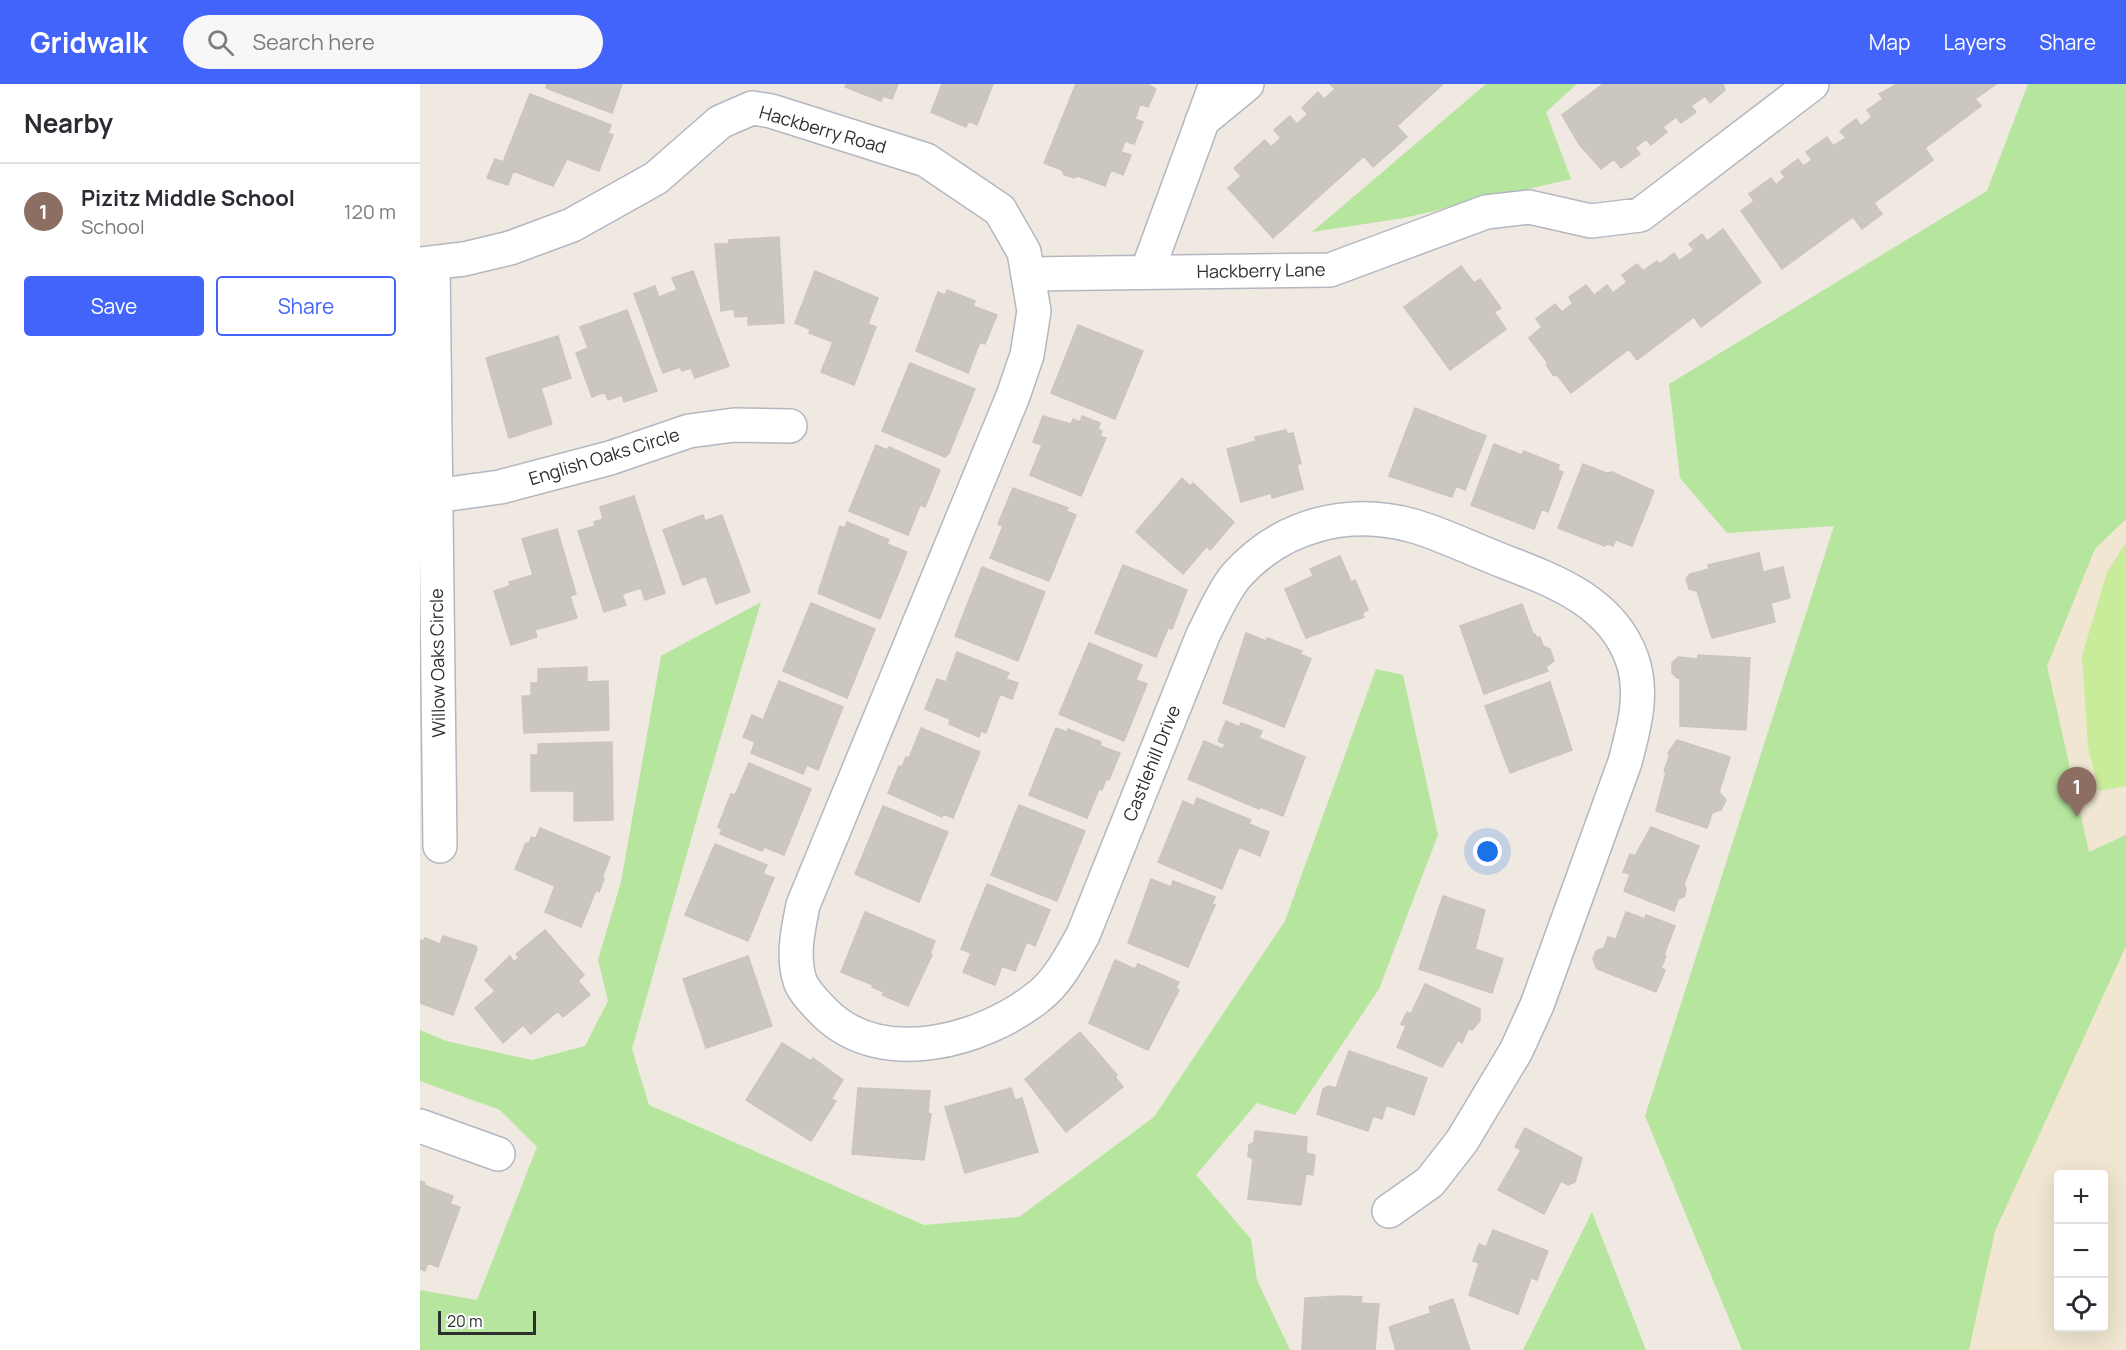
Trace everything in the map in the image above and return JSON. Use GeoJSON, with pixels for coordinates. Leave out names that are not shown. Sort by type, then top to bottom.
{"type":"FeatureCollection","features":[{"type":"Feature","properties":{"kind":"street"},"geometry":{"type":"LineString","coordinates":[[1147,273],[1216,84]]}},
{"type":"Feature","properties":{"kind":"street"},"geometry":{"type":"LineString","coordinates":[[1202,121],[1247,84]]}},
{"type":"Feature","properties":{"kind":"street","name":"Hackberry Lane"},"geometry":{"type":"LineString","coordinates":[[1028,274],[1330,270],[1486,212],[1529,207],[1591,221],[1640,215],[1812,84]]}},
{"type":"Feature","properties":{"kind":"street","name":"Hackberry Road"},"geometry":{"type":"LineString","coordinates":[[427,264],[510,248],[572,225],[656,178],[747,96],[791,116],[926,160],[1000,210],[1024,252],[1028,274]]}},
{"type":"Feature","properties":{"kind":"street","name":"Willow Oaks Circle"},"geometry":{"type":"LineString","coordinates":[[427,264],[427,498],[440,846]]}},
{"type":"Feature","properties":{"kind":"street","name":"Castlehill Drive"},"geometry":{"type":"LineString","coordinates":[[1028,274],[1034,311],[1027,355],[1008,407],[803,905],[796,957],[801,983],[819,1008],[838,1026],[863,1037],[893,1043],[919,1043],[980,1031],[1006,1020],[1041,996],[1066,965],[1083,934],[1203,635],[1235,578],[1258,554],[1287,535],[1319,523],[1353,518],[1383,520],[1415,527],[1574,590],[1600,610],[1620,634],[1633,660],[1638,689],[1636,721],[1625,762],[1537,1005],[1516,1051],[1462,1142],[1430,1182],[1389,1211]]}},
{"type":"Feature","properties":{"kind":"street","name":"English Oaks Circle"},"geometry":{"type":"LineString","coordinates":[[427,498],[500,488],[610,458],[689,431],[734,425],[790,426]]}},
{"type":"Feature","properties":{"kind":"street"},"geometry":{"type":"LineString","coordinates":[[420,1126],[498,1154]]}},
{"type":"Feature","properties":{"kind":"shaded area"},"geometry":{"type":"Polygon","coordinates":[[[2126,457],[2126,1350],[1937,1350],[1970,712],[2126,457]]]}},
{"type":"Feature","properties":{"kind":"green space"},"geometry":{"type":"Polygon","coordinates":[[[1486,84],[1577,84],[1546,112],[1571,179],[1404,218],[1312,232],[1486,84]]]}},
{"type":"Feature","properties":{"kind":"green space"},"geometry":{"type":"Polygon","coordinates":[[[2028,84],[2126,84],[2126,519],[2095,549],[2047,666],[2089,852],[2126,835],[2126,946],[1995,1231],[1969,1350],[1742,1350],[1645,1116],[1834,526],[1727,533],[1680,478],[1669,384],[1987,191],[2028,84]]]}},
{"type":"Feature","properties":{"kind":"green space"},"geometry":{"type":"Polygon","coordinates":[[[2126,542],[2126,786],[2099,791],[2088,747],[2082,656],[2107,572],[2126,542]]]}},
{"type":"Feature","properties":{"kind":"green space"},"geometry":{"type":"Polygon","coordinates":[[[761,602],[632,1049],[649,1105],[924,1225],[1019,1217],[1154,1117],[1285,921],[1376,669],[1403,675],[1438,835],[1379,989],[1295,1115],[1257,1103],[1196,1175],[1251,1239],[1257,1280],[1290,1350],[420,1350],[420,1290],[477,1300],[537,1147],[500,1110],[420,1081],[420,1030],[446,1041],[532,1060],[585,1046],[608,1001],[598,960],[621,882],[661,656],[761,602]]]}},
{"type":"Feature","properties":{"kind":"green space"},"geometry":{"type":"Polygon","coordinates":[[[1592,1212],[1646,1350],[1523,1350],[1592,1212]]]}},
{"type":"Feature","properties":{"kind":"building"},"geometry":{"type":"Polygon","coordinates":[[[547,84],[622,84],[612,113],[546,88],[547,84]]]}},
{"type":"Feature","properties":{"kind":"building"},"geometry":{"type":"Polygon","coordinates":[[[847,84],[898,84],[892,99],[883,96],[881,101],[845,87],[847,84]]]}},
{"type":"Feature","properties":{"kind":"building"},"geometry":{"type":"Polygon","coordinates":[[[942,84],[993,84],[977,125],[969,121],[966,127],[931,112],[942,84]]]}},
{"type":"Feature","properties":{"kind":"building"},"geometry":{"type":"Polygon","coordinates":[[[1076,84],[1147,84],[1156,89],[1148,107],[1140,104],[1135,119],[1143,122],[1134,144],[1125,141],[1121,152],[1131,155],[1123,175],[1111,170],[1105,186],[1078,176],[1074,178],[1064,175],[1062,170],[1044,163],[1076,84]]]}},
{"type":"Feature","properties":{"kind":"building"},"geometry":{"type":"Polygon","coordinates":[[[1330,84],[1443,84],[1397,126],[1407,137],[1373,167],[1364,156],[1273,238],[1228,188],[1241,176],[1234,168],[1265,140],[1271,147],[1281,138],[1274,130],[1290,116],[1297,124],[1308,114],[1302,108],[1318,92],[1324,99],[1335,89],[1330,84]]]}},
{"type":"Feature","properties":{"kind":"building"},"geometry":{"type":"Polygon","coordinates":[[[1603,84],[1723,84],[1725,90],[1710,103],[1705,96],[1691,106],[1696,112],[1681,123],[1676,117],[1663,127],[1667,132],[1651,145],[1646,139],[1635,148],[1640,154],[1621,168],[1614,159],[1601,169],[1579,144],[1562,115],[1603,84]]]}},
{"type":"Feature","properties":{"kind":"building"},"geometry":{"type":"Polygon","coordinates":[[[1897,84],[1996,84],[1975,99],[1981,106],[1925,148],[1933,160],[1874,203],[1882,214],[1862,229],[1853,217],[1782,269],[1741,211],[1754,201],[1749,194],[1771,178],[1776,185],[1784,178],[1787,180],[1781,172],[1798,159],[1803,166],[1812,160],[1806,152],[1827,137],[1833,146],[1846,138],[1840,131],[1856,119],[1861,126],[1872,117],[1867,110],[1883,99],[1879,94],[1897,84]]]}},
{"type":"Feature","properties":{"kind":"building"},"geometry":{"type":"Polygon","coordinates":[[[530,94],[611,125],[608,133],[613,135],[599,171],[567,159],[553,186],[513,171],[508,185],[487,178],[495,159],[503,162],[530,94]]]}},
{"type":"Feature","properties":{"kind":"building"},"geometry":{"type":"Polygon","coordinates":[[[1723,229],[1761,282],[1701,327],[1694,317],[1637,360],[1629,349],[1571,393],[1558,376],[1553,375],[1547,362],[1529,338],[1542,327],[1536,319],[1555,304],[1562,312],[1572,304],[1574,306],[1569,297],[1586,285],[1594,295],[1607,285],[1613,293],[1627,282],[1622,275],[1637,264],[1643,271],[1657,261],[1660,264],[1674,253],[1679,261],[1694,250],[1689,244],[1702,234],[1707,241],[1723,229]]]}},
{"type":"Feature","properties":{"kind":"building"},"geometry":{"type":"Polygon","coordinates":[[[779,237],[784,323],[748,325],[748,316],[735,317],[734,309],[721,311],[715,244],[728,244],[729,240],[779,237]]]}},
{"type":"Feature","properties":{"kind":"building"},"geometry":{"type":"Polygon","coordinates":[[[1461,266],[1474,283],[1480,279],[1501,308],[1494,312],[1506,329],[1450,370],[1404,307],[1461,266]]]}},
{"type":"Feature","properties":{"kind":"building"},"geometry":{"type":"Polygon","coordinates":[[[693,271],[729,366],[695,378],[691,368],[682,371],[680,367],[663,373],[634,294],[655,286],[659,297],[677,290],[672,278],[693,271]]]}},
{"type":"Feature","properties":{"kind":"building"},"geometry":{"type":"Polygon","coordinates":[[[815,271],[878,298],[868,324],[876,327],[854,385],[821,372],[833,342],[809,333],[810,329],[795,323],[815,271]]]}},
{"type":"Feature","properties":{"kind":"building"},"geometry":{"type":"Polygon","coordinates":[[[947,290],[975,301],[973,306],[997,315],[985,344],[980,342],[968,373],[916,351],[938,292],[945,295],[947,290]]]}},
{"type":"Feature","properties":{"kind":"building"},"geometry":{"type":"Polygon","coordinates":[[[627,310],[657,391],[624,402],[622,395],[608,400],[605,392],[592,397],[576,353],[588,348],[580,327],[627,310]]]}},
{"type":"Feature","properties":{"kind":"building"},"geometry":{"type":"Polygon","coordinates":[[[1078,325],[1143,351],[1115,419],[1051,393],[1078,325]]]}},
{"type":"Feature","properties":{"kind":"building"},"geometry":{"type":"Polygon","coordinates":[[[558,336],[571,378],[541,388],[552,424],[509,438],[486,358],[558,336]]]}},
{"type":"Feature","properties":{"kind":"building"},"geometry":{"type":"Polygon","coordinates":[[[910,363],[975,389],[949,453],[945,457],[882,431],[910,363]]]}},
{"type":"Feature","properties":{"kind":"building"},"geometry":{"type":"Polygon","coordinates":[[[1415,408],[1486,436],[1465,490],[1456,486],[1452,497],[1389,476],[1415,408]]]}},
{"type":"Feature","properties":{"kind":"building"},"geometry":{"type":"Polygon","coordinates":[[[1043,416],[1071,424],[1073,419],[1080,422],[1082,416],[1100,423],[1098,429],[1102,431],[1100,436],[1106,438],[1081,496],[1030,475],[1042,445],[1033,442],[1043,416]]]}},
{"type":"Feature","properties":{"kind":"building"},"geometry":{"type":"Polygon","coordinates":[[[1286,430],[1287,434],[1293,433],[1301,463],[1297,465],[1303,489],[1272,498],[1271,493],[1241,502],[1227,449],[1256,441],[1255,437],[1286,430]]]}},
{"type":"Feature","properties":{"kind":"building"},"geometry":{"type":"Polygon","coordinates":[[[1494,444],[1522,455],[1524,451],[1559,465],[1558,470],[1563,472],[1548,512],[1542,509],[1534,529],[1471,505],[1494,444]]]}},
{"type":"Feature","properties":{"kind":"building"},"geometry":{"type":"Polygon","coordinates":[[[876,445],[887,450],[889,447],[940,470],[925,507],[920,505],[908,535],[849,511],[876,445]]]}},
{"type":"Feature","properties":{"kind":"building"},"geometry":{"type":"Polygon","coordinates":[[[1583,464],[1606,473],[1612,472],[1654,491],[1632,546],[1616,540],[1613,546],[1606,543],[1605,546],[1558,528],[1583,464]]]}},
{"type":"Feature","properties":{"kind":"building"},"geometry":{"type":"Polygon","coordinates":[[[1182,478],[1190,486],[1193,483],[1234,522],[1210,550],[1207,546],[1183,574],[1136,532],[1182,478]]]}},
{"type":"Feature","properties":{"kind":"building"},"geometry":{"type":"Polygon","coordinates":[[[1013,488],[1068,508],[1066,511],[1076,515],[1049,581],[990,558],[1003,526],[998,524],[1013,488]]]}},
{"type":"Feature","properties":{"kind":"building"},"geometry":{"type":"Polygon","coordinates":[[[634,496],[665,593],[645,600],[641,588],[622,594],[626,605],[604,612],[578,531],[595,526],[594,522],[603,519],[600,507],[634,496]]]}},
{"type":"Feature","properties":{"kind":"building"},"geometry":{"type":"Polygon","coordinates":[[[703,515],[705,521],[722,515],[750,592],[716,604],[706,576],[683,585],[663,530],[703,515]]]}},
{"type":"Feature","properties":{"kind":"building"},"geometry":{"type":"Polygon","coordinates":[[[847,522],[889,540],[887,544],[907,552],[880,619],[818,593],[840,526],[845,528],[847,522]]]}},
{"type":"Feature","properties":{"kind":"building"},"geometry":{"type":"Polygon","coordinates":[[[557,529],[576,594],[570,596],[577,618],[535,630],[537,637],[511,645],[494,591],[510,586],[509,582],[533,575],[522,539],[557,529]]]}},
{"type":"Feature","properties":{"kind":"building"},"geometry":{"type":"Polygon","coordinates":[[[1759,553],[1763,572],[1783,567],[1790,598],[1771,603],[1775,622],[1712,638],[1697,591],[1689,589],[1686,579],[1690,574],[1709,569],[1708,565],[1759,553]]]}},
{"type":"Feature","properties":{"kind":"building"},"geometry":{"type":"Polygon","coordinates":[[[1340,556],[1351,582],[1355,580],[1368,610],[1362,613],[1364,617],[1306,638],[1285,589],[1313,576],[1310,569],[1340,556]]]}},
{"type":"Feature","properties":{"kind":"building"},"geometry":{"type":"Polygon","coordinates":[[[1123,565],[1187,590],[1172,629],[1168,628],[1156,657],[1095,633],[1123,565]]]}},
{"type":"Feature","properties":{"kind":"building"},"geometry":{"type":"Polygon","coordinates":[[[982,567],[1045,592],[1018,661],[955,636],[982,567]]]}},
{"type":"Feature","properties":{"kind":"building"},"geometry":{"type":"Polygon","coordinates":[[[811,603],[875,629],[847,698],[783,671],[811,603]]]}},
{"type":"Feature","properties":{"kind":"building"},"geometry":{"type":"Polygon","coordinates":[[[1522,604],[1533,634],[1537,638],[1540,637],[1543,646],[1550,649],[1554,661],[1546,667],[1548,671],[1484,694],[1460,626],[1522,604]]]}},
{"type":"Feature","properties":{"kind":"building"},"geometry":{"type":"Polygon","coordinates":[[[1246,633],[1302,651],[1300,654],[1311,659],[1284,727],[1223,703],[1246,633]]]}},
{"type":"Feature","properties":{"kind":"building"},"geometry":{"type":"Polygon","coordinates":[[[1089,643],[1142,665],[1136,680],[1147,684],[1124,741],[1059,714],[1089,643]]]}},
{"type":"Feature","properties":{"kind":"building"},"geometry":{"type":"Polygon","coordinates":[[[957,652],[1009,673],[1006,679],[1018,683],[1012,699],[1000,694],[986,733],[981,731],[979,737],[949,724],[950,719],[925,709],[937,679],[946,682],[957,652]]]}},
{"type":"Feature","properties":{"kind":"building"},"geometry":{"type":"Polygon","coordinates":[[[1698,655],[1750,658],[1746,730],[1680,726],[1680,678],[1672,673],[1672,663],[1678,657],[1698,659],[1698,655]]]}},
{"type":"Feature","properties":{"kind":"building"},"geometry":{"type":"Polygon","coordinates":[[[587,667],[587,682],[608,681],[609,730],[524,733],[522,696],[531,696],[531,683],[538,683],[538,669],[587,667]]]}},
{"type":"Feature","properties":{"kind":"building"},"geometry":{"type":"Polygon","coordinates":[[[779,681],[843,707],[818,770],[807,765],[803,774],[751,753],[755,742],[743,737],[752,715],[763,720],[779,681]]]}},
{"type":"Feature","properties":{"kind":"building"},"geometry":{"type":"Polygon","coordinates":[[[1550,682],[1572,750],[1510,773],[1485,706],[1550,682]]]}},
{"type":"Feature","properties":{"kind":"building"},"geometry":{"type":"Polygon","coordinates":[[[1226,721],[1239,727],[1241,723],[1262,731],[1259,738],[1305,757],[1283,816],[1260,807],[1259,809],[1188,779],[1204,741],[1223,749],[1225,744],[1218,741],[1226,721]]]}},
{"type":"Feature","properties":{"kind":"building"},"geometry":{"type":"Polygon","coordinates":[[[921,728],[980,752],[953,818],[943,814],[942,817],[888,793],[899,766],[902,767],[906,757],[909,758],[921,728]]]}},
{"type":"Feature","properties":{"kind":"building"},"geometry":{"type":"Polygon","coordinates":[[[1056,728],[1067,732],[1068,729],[1101,742],[1100,746],[1120,753],[1109,780],[1106,779],[1102,790],[1099,789],[1087,818],[1029,795],[1056,728]]]}},
{"type":"Feature","properties":{"kind":"building"},"geometry":{"type":"Polygon","coordinates":[[[1677,740],[1730,757],[1719,792],[1726,800],[1721,810],[1712,813],[1707,828],[1656,811],[1666,772],[1664,771],[1669,757],[1671,758],[1668,753],[1677,740]]]}},
{"type":"Feature","properties":{"kind":"building"},"geometry":{"type":"Polygon","coordinates":[[[612,742],[613,820],[574,821],[574,791],[531,791],[531,755],[538,755],[538,744],[612,742]]]}},
{"type":"Feature","properties":{"kind":"building"},"geometry":{"type":"Polygon","coordinates":[[[749,763],[811,789],[784,855],[764,847],[762,851],[720,834],[722,829],[718,827],[731,794],[735,795],[749,763]]]}},
{"type":"Feature","properties":{"kind":"building"},"geometry":{"type":"Polygon","coordinates":[[[1197,798],[1251,820],[1249,824],[1269,832],[1260,856],[1239,847],[1222,889],[1158,862],[1183,801],[1194,806],[1197,798]]]}},
{"type":"Feature","properties":{"kind":"building"},"geometry":{"type":"Polygon","coordinates":[[[1019,805],[1085,831],[1057,901],[991,875],[1019,805]]]}},
{"type":"Feature","properties":{"kind":"building"},"geometry":{"type":"Polygon","coordinates":[[[883,806],[948,832],[919,902],[855,874],[883,806]]]}},
{"type":"Feature","properties":{"kind":"building"},"geometry":{"type":"Polygon","coordinates":[[[1651,827],[1699,846],[1684,884],[1686,890],[1684,897],[1678,899],[1674,911],[1624,891],[1630,874],[1623,872],[1630,854],[1635,856],[1651,827]]]}},
{"type":"Feature","properties":{"kind":"building"},"geometry":{"type":"Polygon","coordinates":[[[540,828],[610,857],[599,892],[596,890],[581,927],[545,912],[555,886],[515,869],[526,843],[529,844],[531,837],[536,838],[540,828]]]}},
{"type":"Feature","properties":{"kind":"building"},"geometry":{"type":"Polygon","coordinates":[[[715,844],[767,865],[763,874],[774,878],[748,941],[685,915],[715,844]]]}},
{"type":"Feature","properties":{"kind":"building"},"geometry":{"type":"Polygon","coordinates":[[[1151,879],[1171,887],[1173,881],[1215,897],[1212,904],[1215,905],[1188,967],[1128,943],[1151,879]]]}},
{"type":"Feature","properties":{"kind":"building"},"geometry":{"type":"Polygon","coordinates":[[[987,884],[1050,910],[1035,946],[1027,942],[1015,971],[1002,966],[995,985],[963,972],[971,953],[961,949],[987,884]]]}},
{"type":"Feature","properties":{"kind":"building"},"geometry":{"type":"Polygon","coordinates":[[[1443,896],[1485,910],[1475,949],[1503,959],[1492,993],[1419,969],[1443,896]]]}},
{"type":"Feature","properties":{"kind":"building"},"geometry":{"type":"Polygon","coordinates":[[[865,912],[935,941],[930,954],[932,955],[908,1006],[882,995],[884,992],[872,987],[873,985],[841,972],[865,912]]]}},
{"type":"Feature","properties":{"kind":"building"},"geometry":{"type":"Polygon","coordinates":[[[1626,912],[1645,919],[1646,915],[1675,926],[1661,968],[1665,970],[1656,992],[1597,969],[1593,959],[1596,951],[1604,948],[1608,937],[1616,939],[1626,912]]]}},
{"type":"Feature","properties":{"kind":"building"},"geometry":{"type":"Polygon","coordinates":[[[545,930],[584,975],[578,981],[590,995],[563,1017],[558,1011],[531,1034],[523,1025],[503,1043],[475,1008],[495,991],[485,980],[510,956],[514,962],[519,957],[516,954],[545,930]]]}},
{"type":"Feature","properties":{"kind":"building"},"geometry":{"type":"Polygon","coordinates":[[[443,936],[476,946],[477,949],[453,1015],[420,1003],[420,940],[424,941],[425,938],[440,944],[443,936]]]}},
{"type":"Feature","properties":{"kind":"building"},"geometry":{"type":"Polygon","coordinates":[[[748,956],[772,1026],[706,1048],[683,979],[748,956]]]}},
{"type":"Feature","properties":{"kind":"building"},"geometry":{"type":"Polygon","coordinates":[[[1115,960],[1135,969],[1138,964],[1179,982],[1176,988],[1179,990],[1148,1050],[1089,1023],[1115,960]]]}},
{"type":"Feature","properties":{"kind":"building"},"geometry":{"type":"Polygon","coordinates":[[[1425,984],[1480,1009],[1480,1021],[1472,1030],[1468,1029],[1462,1043],[1458,1040],[1442,1067],[1397,1047],[1406,1026],[1401,1024],[1407,1012],[1411,1014],[1425,984]]]}},
{"type":"Feature","properties":{"kind":"building"},"geometry":{"type":"Polygon","coordinates":[[[1080,1032],[1117,1075],[1115,1077],[1123,1087],[1066,1132],[1025,1079],[1080,1032]]]}},
{"type":"Feature","properties":{"kind":"building"},"geometry":{"type":"Polygon","coordinates":[[[782,1043],[811,1061],[813,1058],[843,1080],[831,1099],[836,1101],[811,1141],[746,1100],[782,1043]]]}},
{"type":"Feature","properties":{"kind":"building"},"geometry":{"type":"Polygon","coordinates":[[[1349,1051],[1427,1078],[1414,1115],[1386,1105],[1382,1119],[1373,1116],[1368,1131],[1317,1114],[1323,1089],[1329,1086],[1336,1088],[1349,1051]]]}},
{"type":"Feature","properties":{"kind":"building"},"geometry":{"type":"Polygon","coordinates":[[[858,1088],[930,1091],[928,1113],[931,1114],[924,1160],[852,1154],[858,1088]]]}},
{"type":"Feature","properties":{"kind":"building"},"geometry":{"type":"Polygon","coordinates":[[[1011,1088],[1015,1100],[1022,1098],[1038,1152],[965,1173],[945,1107],[1011,1088]]]}},
{"type":"Feature","properties":{"kind":"building"},"geometry":{"type":"Polygon","coordinates":[[[1525,1128],[1582,1158],[1575,1182],[1568,1185],[1561,1181],[1544,1214],[1498,1190],[1521,1150],[1515,1147],[1525,1128]]]}},
{"type":"Feature","properties":{"kind":"building"},"geometry":{"type":"Polygon","coordinates":[[[1255,1131],[1307,1137],[1306,1153],[1315,1155],[1313,1175],[1306,1174],[1301,1205],[1248,1199],[1253,1159],[1248,1156],[1249,1145],[1254,1142],[1255,1131]]]}},
{"type":"Feature","properties":{"kind":"building"},"geometry":{"type":"Polygon","coordinates":[[[420,1181],[425,1183],[424,1185],[453,1196],[450,1204],[460,1207],[438,1267],[428,1263],[425,1271],[420,1269],[420,1181]]]}},
{"type":"Feature","properties":{"kind":"building"},"geometry":{"type":"Polygon","coordinates":[[[1493,1230],[1548,1251],[1537,1280],[1531,1278],[1518,1314],[1469,1295],[1479,1263],[1473,1261],[1479,1244],[1486,1247],[1493,1230]]]}},
{"type":"Feature","properties":{"kind":"building"},"geometry":{"type":"Polygon","coordinates":[[[1362,1297],[1361,1303],[1379,1304],[1375,1350],[1302,1350],[1305,1298],[1362,1297]]]}},
{"type":"Feature","properties":{"kind":"building"},"geometry":{"type":"Polygon","coordinates":[[[1453,1299],[1470,1350],[1396,1350],[1389,1327],[1431,1313],[1429,1307],[1453,1299]]]}},
{"type":"Feature","properties":{"kind":"place","name":"Pizitz Middle School"},"geometry":{"type":"Point","coordinates":[2077,817]}}]}
